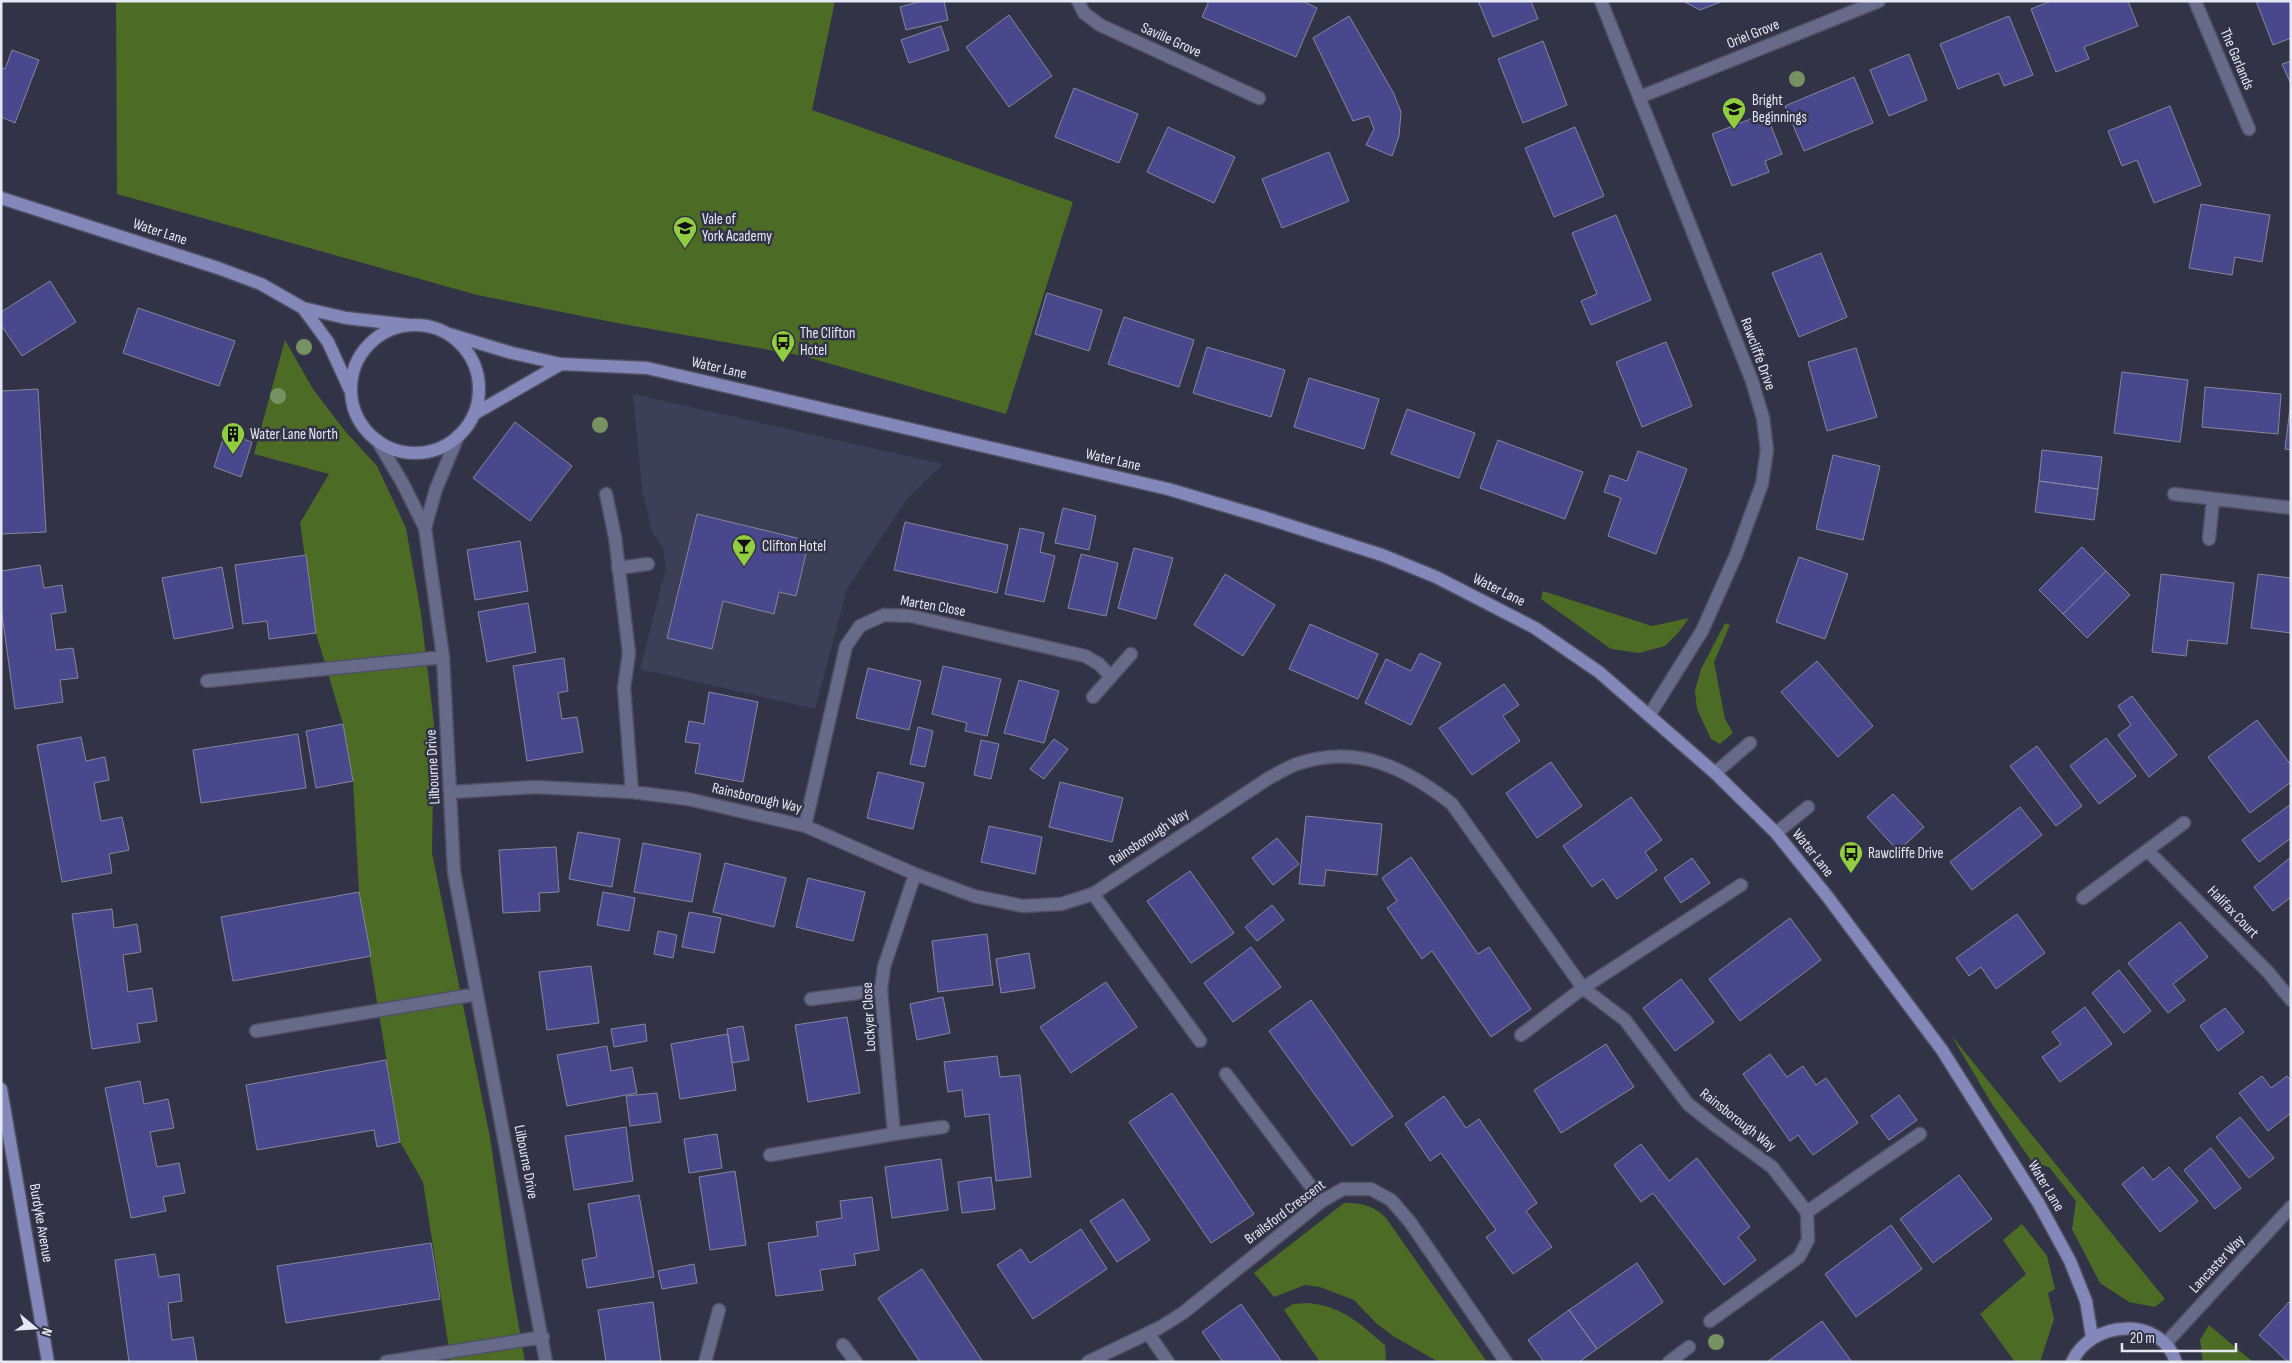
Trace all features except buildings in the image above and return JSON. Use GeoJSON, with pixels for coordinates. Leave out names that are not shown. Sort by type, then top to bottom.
{"type":"FeatureCollection","features":[{"type":"Feature","properties":{"kind":"street","name":"Saville Grove"},"geometry":{"type":"LineString","coordinates":[[1078,1],[1084,13],[1100,25],[1259,98]]}},
{"type":"Feature","properties":{"kind":"street","name":"Rawcliffe Drive"},"geometry":{"type":"LineString","coordinates":[[1602,1],[1752,381],[1763,418],[1767,450],[1762,484],[1736,554],[1715,602],[1702,631],[1650,714]]}},
{"type":"Feature","properties":{"kind":"street","name":"Oriel Grove"},"geometry":{"type":"LineString","coordinates":[[1640,97],[1879,1]]}},
{"type":"Feature","properties":{"kind":"street","name":"The Garlands"},"geometry":{"type":"LineString","coordinates":[[2195,1],[2249,128]]}},
{"type":"Feature","properties":{"kind":"street","name":"Water Lane"},"geometry":{"type":"LineString","coordinates":[[1,198],[218,268],[261,284],[285,296],[303,308],[328,342],[352,394]]}},
{"type":"Feature","properties":{"kind":"street","name":"Water Lane"},"geometry":{"type":"LineString","coordinates":[[303,308],[346,318],[409,325]]}},
{"type":"Feature","properties":{"kind":"street"},"geometry":{"type":"LineString","coordinates":[[409,325],[429,327],[449,334],[463,346],[473,361],[479,378],[479,396],[474,414],[458,436],[444,446],[418,453],[392,449],[377,440],[359,420],[352,394],[352,378],[357,362],[366,348],[378,337],[393,329],[409,325]]}},
{"type":"Feature","properties":{"kind":"street","name":"Water Lane"},"geometry":{"type":"LineString","coordinates":[[449,334],[512,353],[560,364],[647,368],[1168,489],[1314,532],[1436,577],[1522,620],[1599,672],[1650,714],[1715,773],[1776,833],[1833,902],[1936,1043],[2040,1204],[2070,1261],[2086,1301],[2092,1337]]}},
{"type":"Feature","properties":{"kind":"street"},"geometry":{"type":"LineString","coordinates":[[474,414],[560,364]]}},
{"type":"Feature","properties":{"kind":"street","name":"Lilbourne Drive"},"geometry":{"type":"LineString","coordinates":[[425,528],[436,489],[458,436]]}},
{"type":"Feature","properties":{"kind":"street","name":"Lilbourne Drive"},"geometry":{"type":"LineString","coordinates":[[377,440],[402,482],[425,528],[444,657],[452,792],[454,872],[543,1337],[546,1362]]}},
{"type":"Feature","properties":{"kind":"street"},"geometry":{"type":"LineString","coordinates":[[606,494],[614,537],[629,653],[624,688],[632,792]]}},
{"type":"Feature","properties":{"kind":"street"},"geometry":{"type":"LineString","coordinates":[[2174,494],[2291,508]]}},
{"type":"Feature","properties":{"kind":"street"},"geometry":{"type":"LineString","coordinates":[[2209,539],[2213,499]]}},
{"type":"Feature","properties":{"kind":"street"},"geometry":{"type":"LineString","coordinates":[[618,568],[648,564]]}},
{"type":"Feature","properties":{"kind":"street","name":"Marten Close"},"geometry":{"type":"LineString","coordinates":[[805,826],[846,646],[860,626],[884,615],[911,616],[1085,656],[1099,664],[1111,678]]}},
{"type":"Feature","properties":{"kind":"street"},"geometry":{"type":"LineString","coordinates":[[1093,697],[1131,654]]}},
{"type":"Feature","properties":{"kind":"street"},"geometry":{"type":"LineString","coordinates":[[207,681],[444,657]]}},
{"type":"Feature","properties":{"kind":"street"},"geometry":{"type":"LineString","coordinates":[[1715,773],[1750,743]]}},
{"type":"Feature","properties":{"kind":"street","name":"Rainsborough Way"},"geometry":{"type":"LineString","coordinates":[[452,792],[535,787],[632,792],[688,799],[805,826],[915,874],[974,896],[1023,906],[1061,904],[1093,894],[1277,774],[1299,763],[1329,756],[1352,756],[1391,765],[1424,782],[1452,804],[1583,988],[1625,1020],[1688,1104],[1772,1167],[1807,1212]]}},
{"type":"Feature","properties":{"kind":"street"},"geometry":{"type":"LineString","coordinates":[[1776,833],[1808,807]]}},
{"type":"Feature","properties":{"kind":"street"},"geometry":{"type":"LineString","coordinates":[[2084,898],[2184,823]]}},
{"type":"Feature","properties":{"kind":"street","name":"Halifax Court"},"geometry":{"type":"LineString","coordinates":[[2148,851],[2268,972],[2291,1000]]}},
{"type":"Feature","properties":{"kind":"street","name":"Lockyer Close"},"geometry":{"type":"LineString","coordinates":[[894,1134],[881,990],[884,967],[915,874]]}},
{"type":"Feature","properties":{"kind":"street"},"geometry":{"type":"LineString","coordinates":[[1521,1035],[1583,988],[1741,885]]}},
{"type":"Feature","properties":{"kind":"street"},"geometry":{"type":"LineString","coordinates":[[1093,894],[1200,1041]]}},
{"type":"Feature","properties":{"kind":"street"},"geometry":{"type":"LineString","coordinates":[[811,1000],[881,990]]}},
{"type":"Feature","properties":{"kind":"street"},"geometry":{"type":"LineString","coordinates":[[256,1031],[477,994]]}},
{"type":"Feature","properties":{"kind":"street"},"geometry":{"type":"LineString","coordinates":[[1226,1074],[1322,1201]]}},
{"type":"Feature","properties":{"kind":"street","name":"Burdyke Avenue"},"geometry":{"type":"LineString","coordinates":[[1,1090],[48,1362]]}},
{"type":"Feature","properties":{"kind":"street"},"geometry":{"type":"LineString","coordinates":[[770,1155],[942,1127]]}},
{"type":"Feature","properties":{"kind":"street"},"geometry":{"type":"LineString","coordinates":[[1710,1321],[1799,1257],[1808,1240],[1807,1212],[1920,1134]]}},
{"type":"Feature","properties":{"kind":"street","name":"Brailsford Crescent"},"geometry":{"type":"LineString","coordinates":[[1088,1362],[1148,1333],[1183,1313],[1322,1201],[1343,1188],[1371,1189],[1391,1200],[1410,1222],[1506,1362]]}},
{"type":"Feature","properties":{"kind":"street","name":"Lancaster Way"},"geometry":{"type":"LineString","coordinates":[[2166,1343],[2291,1207]]}},
{"type":"Feature","properties":{"kind":"street"},"geometry":{"type":"LineString","coordinates":[[705,1362],[719,1310]]}},
{"type":"Feature","properties":{"kind":"street"},"geometry":{"type":"LineString","coordinates":[[2072,1362],[2092,1337],[2111,1329],[2123,1328],[2143,1330],[2166,1343],[2176,1362]]}},
{"type":"Feature","properties":{"kind":"street"},"geometry":{"type":"LineString","coordinates":[[1148,1333],[1168,1362]]}},
{"type":"Feature","properties":{"kind":"street"},"geometry":{"type":"LineString","coordinates":[[386,1362],[543,1337]]}},
{"type":"Feature","properties":{"kind":"street"},"geometry":{"type":"LineString","coordinates":[[844,1345],[856,1362]]}},
{"type":"Feature","properties":{"kind":"street"},"geometry":{"type":"LineString","coordinates":[[1669,1362],[1689,1347]]}},
{"type":"Feature","properties":{"kind":"shaded area"},"geometry":{"type":"Polygon","coordinates":[[[633,394],[943,464],[907,499],[847,589],[815,709],[640,669],[666,568],[663,549],[652,531],[642,490],[633,394]]]}},
{"type":"Feature","properties":{"kind":"green space","name":"Vale of York Academy"},"geometry":{"type":"Polygon","coordinates":[[[116,1],[835,1],[812,110],[1073,202],[1006,414],[803,356],[617,323],[477,295],[117,194],[116,1]]]}},
{"type":"Feature","properties":{"kind":"green space"},"geometry":{"type":"Polygon","coordinates":[[[285,340],[313,389],[345,431],[377,466],[406,528],[421,614],[434,724],[432,853],[490,1137],[509,1269],[525,1362],[451,1362],[423,1182],[400,1142],[359,892],[353,781],[343,724],[316,633],[300,523],[329,474],[254,454],[285,340]]]}},
{"type":"Feature","properties":{"kind":"green space"},"geometry":{"type":"Polygon","coordinates":[[[1543,591],[1652,626],[1689,618],[1665,646],[1639,653],[1611,649],[1541,599],[1543,591]]]}},
{"type":"Feature","properties":{"kind":"green space"},"geometry":{"type":"Polygon","coordinates":[[[1725,623],[1730,625],[1714,662],[1725,719],[1733,733],[1720,744],[1711,739],[1697,709],[1695,691],[1701,669],[1725,623]]]}},
{"type":"Feature","properties":{"kind":"green space"},"geometry":{"type":"Polygon","coordinates":[[[1951,1035],[2165,1299],[2155,1307],[2129,1302],[2100,1283],[2072,1229],[2076,1201],[2049,1167],[2032,1162],[1992,1104],[1951,1035]]]}},
{"type":"Feature","properties":{"kind":"green space"},"geometry":{"type":"Polygon","coordinates":[[[1344,1203],[1366,1206],[1376,1210],[1386,1218],[1487,1362],[1437,1361],[1393,1336],[1376,1323],[1354,1300],[1320,1287],[1305,1285],[1274,1297],[1254,1273],[1344,1203]]]}},
{"type":"Feature","properties":{"kind":"green space"},"geometry":{"type":"Polygon","coordinates":[[[2022,1224],[2047,1256],[2055,1289],[2048,1293],[2054,1319],[2040,1362],[2015,1362],[1980,1314],[2026,1274],[2003,1240],[2022,1224]]]}},
{"type":"Feature","properties":{"kind":"green space"},"geometry":{"type":"Polygon","coordinates":[[[1308,1303],[1331,1308],[1358,1323],[1385,1345],[1386,1362],[1320,1362],[1284,1310],[1293,1304],[1308,1303]]]}},
{"type":"Feature","properties":{"kind":"green space"},"geometry":{"type":"Polygon","coordinates":[[[2209,1325],[2253,1362],[2203,1362],[2200,1340],[2209,1325]]]}},
{"type":"Feature","properties":{"kind":"place","name":"Bright Beginnings"},"geometry":{"type":"Point","coordinates":[1734,130]}},
{"type":"Feature","properties":{"kind":"place","name":"Vale of York Academy"},"geometry":{"type":"Point","coordinates":[685,249]}},
{"type":"Feature","properties":{"kind":"place","name":"The Clifton Hotel"},"geometry":{"type":"Point","coordinates":[783,363]}},
{"type":"Feature","properties":{"kind":"place","name":"Water Lane North"},"geometry":{"type":"Point","coordinates":[233,455]}},
{"type":"Feature","properties":{"kind":"place","name":"Clifton Hotel"},"geometry":{"type":"Point","coordinates":[744,567]}},
{"type":"Feature","properties":{"kind":"place","name":"Rawcliffe Drive"},"geometry":{"type":"Point","coordinates":[1851,874]}}]}
